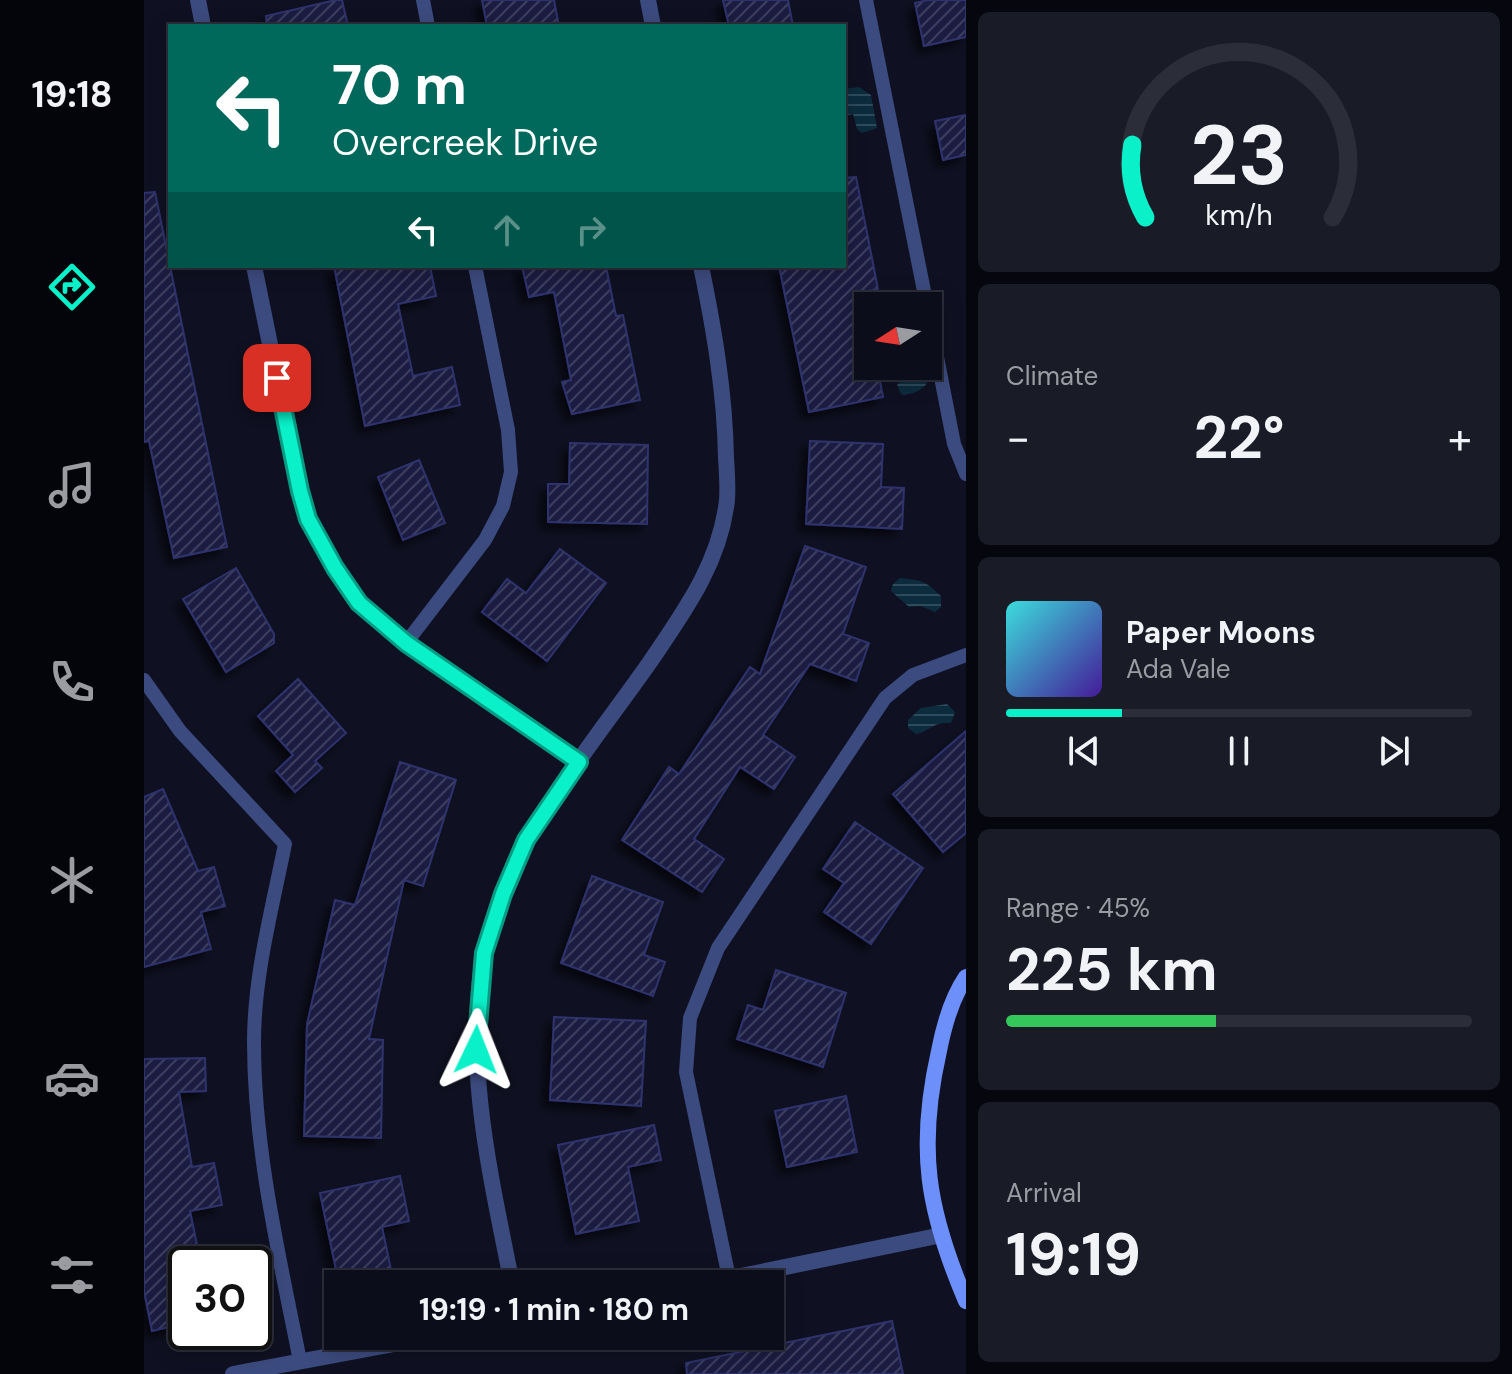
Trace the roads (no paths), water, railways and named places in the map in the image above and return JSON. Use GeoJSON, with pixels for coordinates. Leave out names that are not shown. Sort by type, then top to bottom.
{"type":"FeatureCollection","features":[{"type":"Feature","properties":{"kind":"street"},"geometry":{"type":"LineString","coordinates":[[198,0],[203,24]]}},
{"type":"Feature","properties":{"kind":"street"},"geometry":{"type":"LineString","coordinates":[[648,0],[653,24]]}},
{"type":"Feature","properties":{"kind":"street"},"geometry":{"type":"LineString","coordinates":[[254,268],[300,491],[308,519],[335,568],[359,603],[406,643],[579,762]]}},
{"type":"Feature","properties":{"kind":"street"},"geometry":{"type":"LineString","coordinates":[[509,1270],[485,1144],[476,1050],[484,953],[503,894],[526,840],[694,598],[716,551],[727,500],[726,435],[721,376],[701,268]]}},
{"type":"Feature","properties":{"kind":"street"},"geometry":{"type":"LineString","coordinates":[[966,977],[945,1022],[930,1088],[926,1142],[930,1197],[966,1301]]}},
{"type":"Feature","properties":{"kind":"street"},"geometry":{"type":"LineString","coordinates":[[769,1270],[942,1235]]}},
{"type":"Feature","properties":{"kind":"street"},"geometry":{"type":"LineString","coordinates":[[233,1374],[360,1350]]}},
{"type":"Feature","properties":{"kind":"lane"},"geometry":{"type":"LineString","coordinates":[[423,0],[428,24]]}},
{"type":"Feature","properties":{"kind":"lane"},"geometry":{"type":"LineString","coordinates":[[866,0],[925,292]]}},
{"type":"Feature","properties":{"kind":"lane"},"geometry":{"type":"LineString","coordinates":[[406,643],[485,540],[503,506],[511,472],[508,430],[475,268]]}},
{"type":"Feature","properties":{"kind":"lane"},"geometry":{"type":"LineString","coordinates":[[942,380],[954,444],[966,474]]}},
{"type":"Feature","properties":{"kind":"lane"},"geometry":{"type":"LineString","coordinates":[[727,1270],[686,1072],[690,1018],[718,948],[885,698],[913,675],[966,655]]}},
{"type":"Feature","properties":{"kind":"lane"},"geometry":{"type":"LineString","coordinates":[[144,680],[180,731],[285,844],[264,946],[254,1039],[256,1105],[264,1179],[300,1361]]}},
{"type":"Feature","properties":{"kind":"water"},"geometry":{"type":"Polygon","coordinates":[[[859,87],[871,95],[877,128],[862,133],[857,129],[853,114],[846,116],[846,89],[859,87]]]}},
{"type":"Feature","properties":{"kind":"water"},"geometry":{"type":"Polygon","coordinates":[[[901,380],[928,380],[913,393],[901,394],[897,385],[901,380]]]}},
{"type":"Feature","properties":{"kind":"water"},"geometry":{"type":"Polygon","coordinates":[[[900,578],[927,584],[941,596],[941,607],[935,612],[921,606],[909,607],[891,591],[900,578]]]}},
{"type":"Feature","properties":{"kind":"water"},"geometry":{"type":"Polygon","coordinates":[[[947,704],[955,712],[951,723],[939,724],[916,734],[908,728],[908,720],[921,708],[947,704]]]}}]}
